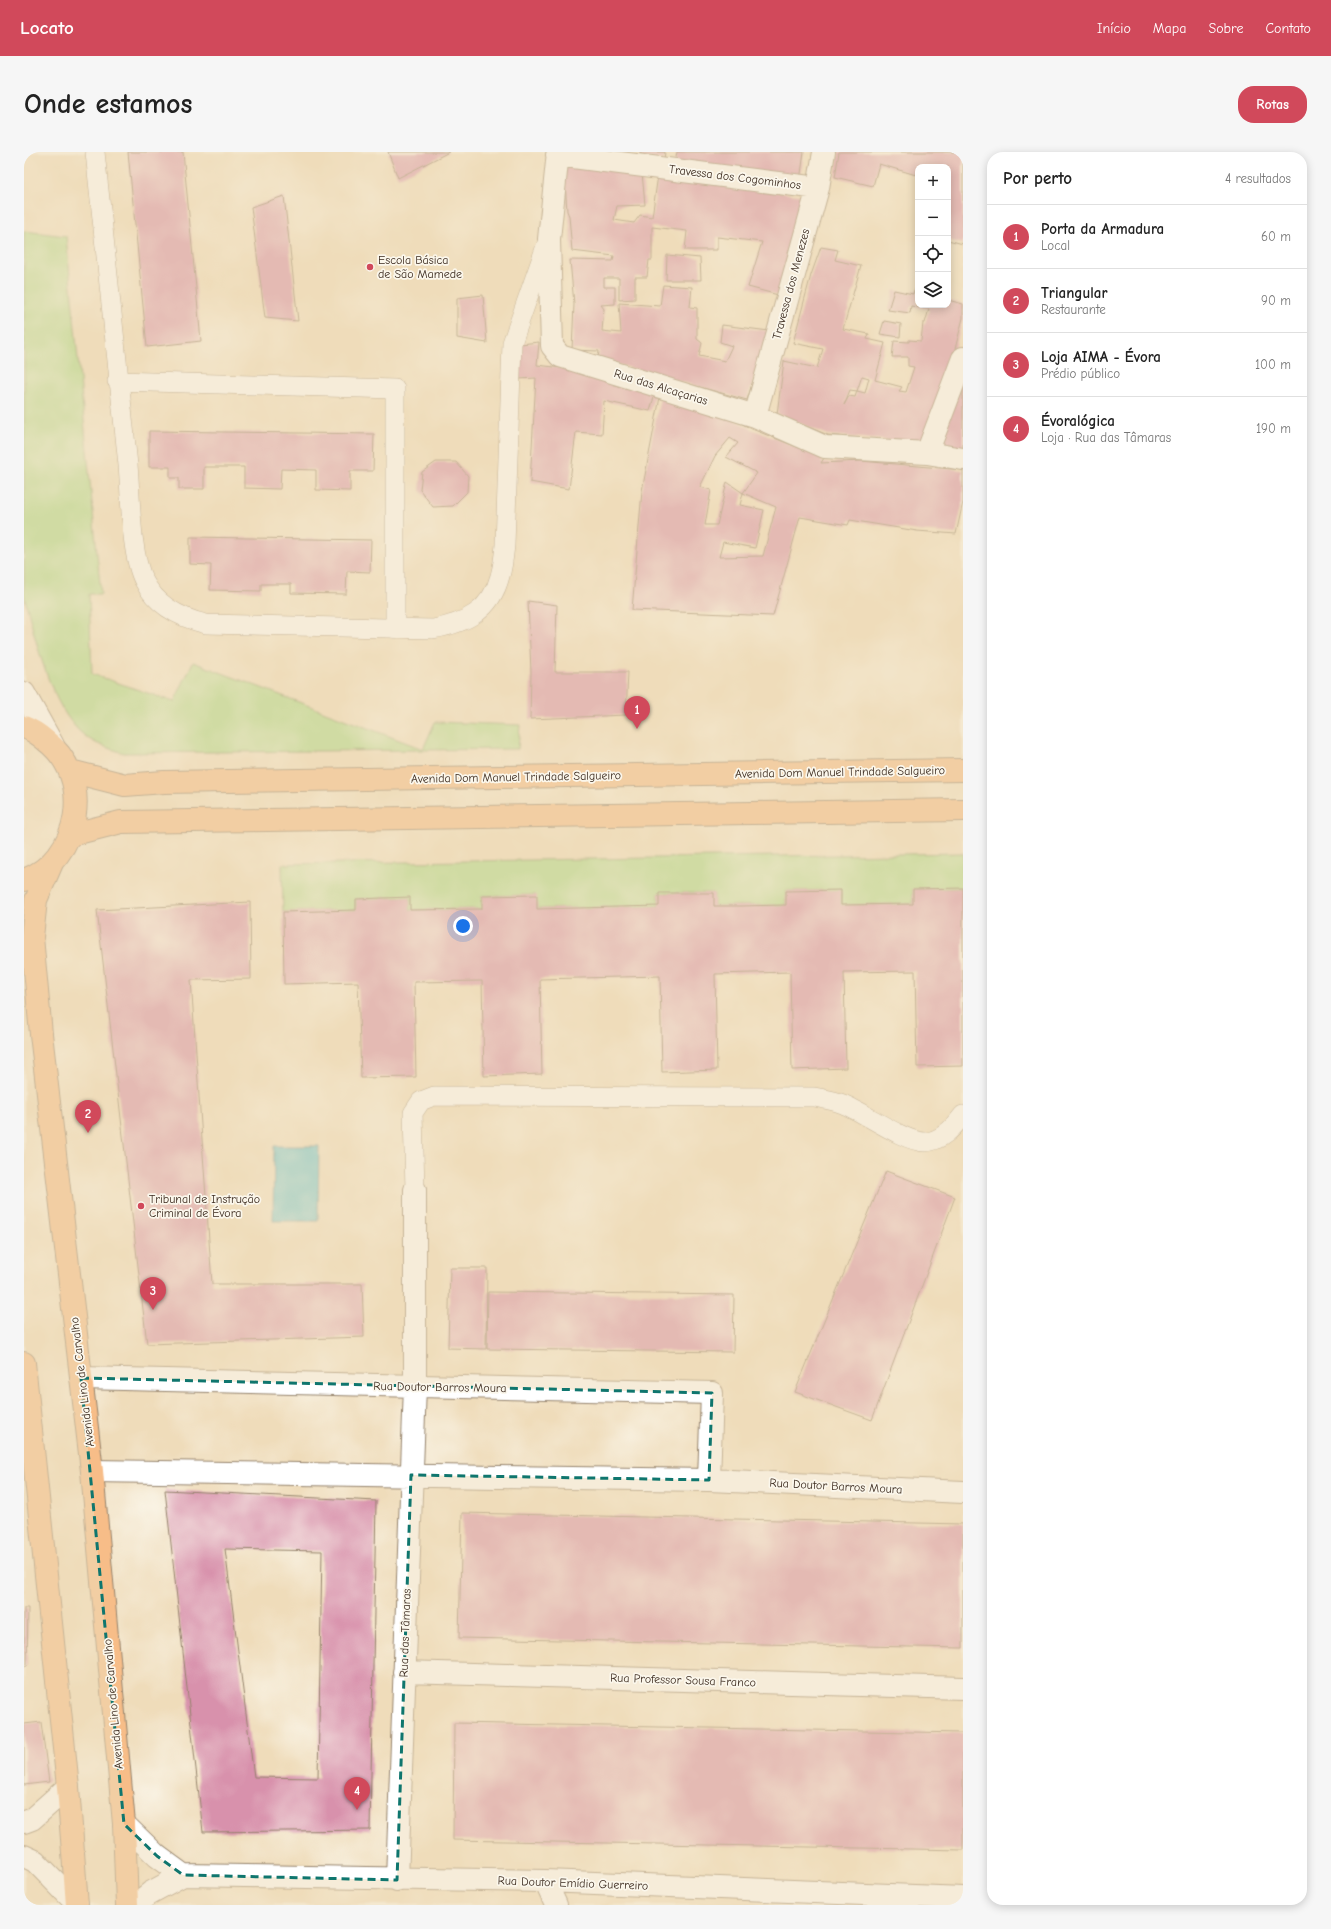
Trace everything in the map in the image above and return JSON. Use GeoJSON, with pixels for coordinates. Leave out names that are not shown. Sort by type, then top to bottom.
{"type":"FeatureCollection","features":[{"type":"Feature","properties":{"kind":"main road"},"geometry":{"type":"LineString","coordinates":[[24,727],[53,745],[63,758],[70,771],[76,792],[76,814],[70,835],[62,850],[52,862],[33,877],[24,880]]}},
{"type":"Feature","properties":{"kind":"main road","name":"Avenida Dom Manuel Trindade Salgueiro"},"geometry":{"type":"LineString","coordinates":[[70,771],[125,784],[164,782],[963,770]]}},
{"type":"Feature","properties":{"kind":"main road"},"geometry":{"type":"LineString","coordinates":[[70,835],[121,822],[963,810]]}},
{"type":"Feature","properties":{"kind":"main road","name":"Avenida Lino de Carvalho"},"geometry":{"type":"LineString","coordinates":[[52,862],[36,900],[32,937],[92,1471],[124,1824],[127,1905]]}},
{"type":"Feature","properties":{"kind":"main road"},"geometry":{"type":"LineString","coordinates":[[24,1363],[68,1787],[77,1904]]}},
{"type":"Feature","properties":{"kind":"street","name":"Travessa dos Menezes"},"geometry":{"type":"LineString","coordinates":[[755,416],[818,188],[824,152]]}},
{"type":"Feature","properties":{"kind":"street","name":"Travessa dos Cogominhos"},"geometry":{"type":"LineString","coordinates":[[558,154],[818,188]]}},
{"type":"Feature","properties":{"kind":"street","name":"Rua das Alcaçarias"},"geometry":{"type":"LineString","coordinates":[[558,154],[549,238],[552,346],[560,356],[755,416],[825,447],[927,453],[963,459]]}},
{"type":"Feature","properties":{"kind":"street"},"geometry":{"type":"LineString","coordinates":[[927,453],[963,358]]}},
{"type":"Feature","properties":{"kind":"street"},"geometry":{"type":"LineString","coordinates":[[24,693],[53,745]]}},
{"type":"Feature","properties":{"kind":"street","name":"Rua das Tâmaras"},"geometry":{"type":"LineString","coordinates":[[397,1880],[415,1386],[415,1190]]}},
{"type":"Feature","properties":{"kind":"street","name":"Rua Doutor Barros Moura"},"geometry":{"type":"LineString","coordinates":[[81,1378],[712,1393],[709,1480]]}},
{"type":"Feature","properties":{"kind":"street","name":"Rua Doutor Barros Moura"},"geometry":{"type":"LineString","coordinates":[[92,1471],[709,1480],[963,1492]]}},
{"type":"Feature","properties":{"kind":"street","name":"Rua Professor Sousa Franco"},"geometry":{"type":"LineString","coordinates":[[404,1672],[963,1688]]}},
{"type":"Feature","properties":{"kind":"street"},"geometry":{"type":"LineString","coordinates":[[24,1822],[32,1819],[68,1787]]}},
{"type":"Feature","properties":{"kind":"street"},"geometry":{"type":"LineString","coordinates":[[124,1824],[157,1856],[183,1875],[150,1893],[135,1905]]}},
{"type":"Feature","properties":{"kind":"street"},"geometry":{"type":"LineString","coordinates":[[24,1856],[35,1861],[77,1904]]}},
{"type":"Feature","properties":{"kind":"street","name":"Rua Doutor Emídio Guerreiro"},"geometry":{"type":"LineString","coordinates":[[183,1875],[397,1880],[545,1881],[963,1898]]}},
{"type":"Feature","properties":{"kind":"street"},"geometry":{"type":"LineString","coordinates":[[545,1881],[556,1905]]}},
{"type":"Feature","properties":{"kind":"lane"},"geometry":{"type":"LineString","coordinates":[[95,152],[128,465],[135,550],[139,570],[152,592],[165,605],[178,615],[206,624],[434,629],[453,626],[468,620],[483,607],[492,595],[500,577],[505,545],[512,344],[549,238]]}},
{"type":"Feature","properties":{"kind":"lane"},"geometry":{"type":"LineString","coordinates":[[118,381],[395,389],[395,629]]}},
{"type":"Feature","properties":{"kind":"lane"},"geometry":{"type":"LineString","coordinates":[[415,1190],[413,1113],[420,1102],[434,1096],[814,1097],[844,1104],[910,1138],[924,1142],[936,1139],[952,1130],[963,1115]]}},
{"type":"Feature","properties":{"kind":"highlighted area"},"geometry":{"type":"Polygon","coordinates":[[[81,1378],[712,1393],[709,1480],[411,1475],[397,1880],[183,1875],[157,1856],[124,1824],[81,1378]]]}},
{"type":"Feature","properties":{"kind":"green space"},"geometry":{"type":"Polygon","coordinates":[[[24,231],[66,236],[101,594],[89,594],[92,674],[174,702],[193,662],[423,749],[435,722],[520,725],[518,749],[124,753],[94,742],[85,736],[73,724],[53,691],[39,651],[24,595],[24,231]]]}},
{"type":"Feature","properties":{"kind":"green space"},"geometry":{"type":"Polygon","coordinates":[[[963,853],[963,888],[913,889],[913,904],[841,905],[841,890],[786,891],[786,905],[714,906],[714,893],[659,893],[659,906],[537,909],[536,895],[482,896],[482,909],[410,910],[410,897],[356,899],[356,910],[283,912],[282,864],[963,853]]]}},
{"type":"Feature","properties":{"kind":"water"},"geometry":{"type":"Polygon","coordinates":[[[274,1146],[319,1146],[318,1221],[273,1221],[274,1146]]]}},
{"type":"Feature","properties":{"kind":"building"},"geometry":{"type":"Polygon","coordinates":[[[128,152],[183,152],[201,341],[147,347],[128,152]]]}},
{"type":"Feature","properties":{"kind":"building"},"geometry":{"type":"Polygon","coordinates":[[[388,152],[449,152],[398,178],[388,152]]]}},
{"type":"Feature","properties":{"kind":"building"},"geometry":{"type":"Polygon","coordinates":[[[641,152],[665,152],[664,160],[640,159],[641,152]]]}},
{"type":"Feature","properties":{"kind":"building"},"geometry":{"type":"Polygon","coordinates":[[[677,152],[804,152],[800,181],[675,163],[677,152]]]}},
{"type":"Feature","properties":{"kind":"building"},"geometry":{"type":"Polygon","coordinates":[[[839,152],[963,152],[963,244],[951,241],[951,164],[915,164],[915,175],[879,164],[873,186],[835,177],[839,152]]]}},
{"type":"Feature","properties":{"kind":"building"},"geometry":{"type":"Polygon","coordinates":[[[564,168],[594,168],[642,173],[645,205],[617,206],[614,220],[634,223],[640,215],[652,217],[658,175],[805,196],[782,296],[748,287],[762,242],[717,237],[717,250],[685,250],[687,231],[652,227],[652,260],[649,260],[647,277],[635,277],[635,299],[619,300],[619,278],[604,278],[604,287],[615,287],[615,304],[601,305],[604,309],[602,331],[621,333],[619,303],[660,306],[663,285],[692,287],[690,307],[697,308],[697,339],[702,343],[699,356],[725,361],[732,346],[720,342],[722,325],[769,331],[747,400],[598,359],[599,351],[572,350],[574,304],[570,260],[613,261],[614,256],[572,251],[564,168]]]}},
{"type":"Feature","properties":{"kind":"building"},"geometry":{"type":"Polygon","coordinates":[[[284,196],[298,321],[265,318],[251,207],[284,196]]]}},
{"type":"Feature","properties":{"kind":"building"},"geometry":{"type":"Polygon","coordinates":[[[821,247],[838,250],[835,260],[861,266],[843,329],[869,334],[867,339],[885,343],[875,380],[902,387],[899,391],[906,392],[914,367],[908,366],[908,357],[892,357],[894,341],[921,341],[923,323],[925,323],[929,309],[923,308],[951,308],[951,301],[963,304],[963,318],[956,345],[941,398],[924,444],[828,435],[777,414],[784,361],[817,368],[823,349],[793,343],[811,275],[821,247]],[[862,376],[857,391],[865,393],[869,378],[862,376]],[[850,390],[844,405],[849,396],[855,397],[857,391],[850,390]]]}},
{"type":"Feature","properties":{"kind":"building"},"geometry":{"type":"Polygon","coordinates":[[[667,255],[700,258],[701,280],[666,280],[667,255]]]}},
{"type":"Feature","properties":{"kind":"building"},"geometry":{"type":"Polygon","coordinates":[[[894,290],[913,294],[914,290],[915,307],[911,306],[910,313],[888,310],[894,290]]]}},
{"type":"Feature","properties":{"kind":"building"},"geometry":{"type":"Polygon","coordinates":[[[483,295],[487,343],[457,338],[457,298],[483,295]]]}},
{"type":"Feature","properties":{"kind":"building"},"geometry":{"type":"Polygon","coordinates":[[[884,321],[901,324],[900,337],[880,334],[884,321]]]}},
{"type":"Feature","properties":{"kind":"building"},"geometry":{"type":"Polygon","coordinates":[[[539,342],[537,365],[597,372],[656,390],[650,411],[604,401],[602,434],[576,432],[569,489],[530,482],[536,378],[519,379],[520,344],[539,342]]]}},
{"type":"Feature","properties":{"kind":"building"},"geometry":{"type":"Polygon","coordinates":[[[963,378],[963,448],[933,445],[963,378]]]}},
{"type":"Feature","properties":{"kind":"building"},"geometry":{"type":"Polygon","coordinates":[[[660,397],[715,410],[752,429],[824,458],[821,463],[861,461],[963,470],[963,502],[956,534],[917,531],[850,520],[848,525],[800,517],[773,616],[632,610],[642,491],[660,397]],[[730,438],[715,456],[700,487],[711,490],[705,525],[717,525],[727,482],[743,493],[757,473],[726,457],[738,443],[730,438]],[[743,493],[740,505],[764,510],[755,548],[723,542],[719,557],[763,556],[776,507],[743,493]]]}},
{"type":"Feature","properties":{"kind":"building"},"geometry":{"type":"Polygon","coordinates":[[[149,431],[374,434],[373,471],[350,471],[350,491],[316,490],[316,470],[281,469],[280,489],[244,488],[244,467],[204,467],[204,489],[179,489],[179,478],[170,478],[170,467],[149,467],[149,431]]]}},
{"type":"Feature","properties":{"kind":"building"},"geometry":{"type":"Polygon","coordinates":[[[436,462],[456,462],[468,476],[467,492],[453,506],[433,507],[420,490],[422,472],[436,462]]]}},
{"type":"Feature","properties":{"kind":"building"},"geometry":{"type":"Polygon","coordinates":[[[190,537],[371,540],[370,572],[347,571],[346,594],[291,593],[291,584],[261,584],[261,591],[210,590],[211,565],[190,564],[190,537]]]}},
{"type":"Feature","properties":{"kind":"building"},"geometry":{"type":"Polygon","coordinates":[[[528,601],[557,605],[555,672],[628,672],[626,715],[530,719],[531,672],[528,601]]]}},
{"type":"Feature","properties":{"kind":"building"},"geometry":{"type":"Polygon","coordinates":[[[963,888],[963,1066],[917,1067],[915,971],[844,972],[846,1068],[792,1070],[790,972],[715,974],[717,1070],[662,1072],[660,976],[540,979],[542,1074],[484,1076],[482,981],[414,982],[416,1077],[361,1078],[358,982],[284,984],[283,912],[356,910],[356,899],[410,897],[410,910],[482,909],[482,896],[537,895],[537,909],[659,906],[659,893],[714,893],[714,906],[740,906],[786,905],[786,891],[841,890],[841,905],[913,904],[913,889],[963,888]]]}},
{"type":"Feature","properties":{"kind":"building"},"geometry":{"type":"Polygon","coordinates":[[[250,902],[251,979],[191,980],[212,1284],[362,1284],[364,1337],[147,1344],[97,910],[250,902]]]}},
{"type":"Feature","properties":{"kind":"building"},"geometry":{"type":"Polygon","coordinates":[[[886,1171],[955,1197],[872,1420],[795,1392],[886,1171]]]}},
{"type":"Feature","properties":{"kind":"building"},"geometry":{"type":"Polygon","coordinates":[[[450,1268],[487,1268],[486,1349],[448,1348],[450,1268]]]}},
{"type":"Feature","properties":{"kind":"building"},"geometry":{"type":"Polygon","coordinates":[[[488,1292],[734,1295],[733,1352],[487,1349],[488,1292]]]}},
{"type":"Feature","properties":{"kind":"building"},"geometry":{"type":"Polygon","coordinates":[[[165,1490],[376,1501],[370,1830],[203,1832],[165,1490]],[[225,1549],[254,1777],[318,1778],[322,1551],[225,1549]]]}},
{"type":"Feature","properties":{"kind":"building"},"geometry":{"type":"Polygon","coordinates":[[[462,1513],[963,1524],[963,1648],[459,1638],[462,1513]]]}},
{"type":"Feature","properties":{"kind":"building"},"geometry":{"type":"Polygon","coordinates":[[[24,1608],[28,1608],[27,1666],[24,1666],[24,1608]]]}},
{"type":"Feature","properties":{"kind":"building"},"geometry":{"type":"Polygon","coordinates":[[[41,1722],[49,1782],[24,1785],[24,1724],[41,1722]]]}},
{"type":"Feature","properties":{"kind":"building"},"geometry":{"type":"Polygon","coordinates":[[[454,1723],[963,1733],[963,1850],[453,1840],[454,1723]]]}},
{"type":"Feature","properties":{"kind":"place","name":"Escola Básica de São Mamede"},"geometry":{"type":"Point","coordinates":[370,267]}},
{"type":"Feature","properties":{"kind":"place","name":"Porta da Armadura"},"geometry":{"type":"Point","coordinates":[637,729]}},
{"type":"Feature","properties":{"kind":"place","name":"Triangular"},"geometry":{"type":"Point","coordinates":[88,1133]}},
{"type":"Feature","properties":{"kind":"place","name":"Tribunal de Instrução Criminal de Évora"},"geometry":{"type":"Point","coordinates":[141,1206]}},
{"type":"Feature","properties":{"kind":"place","name":"Loja AIMA - Évora"},"geometry":{"type":"Point","coordinates":[153,1310]}},
{"type":"Feature","properties":{"kind":"place","name":"Évoralógica"},"geometry":{"type":"Point","coordinates":[357,1810]}}]}
